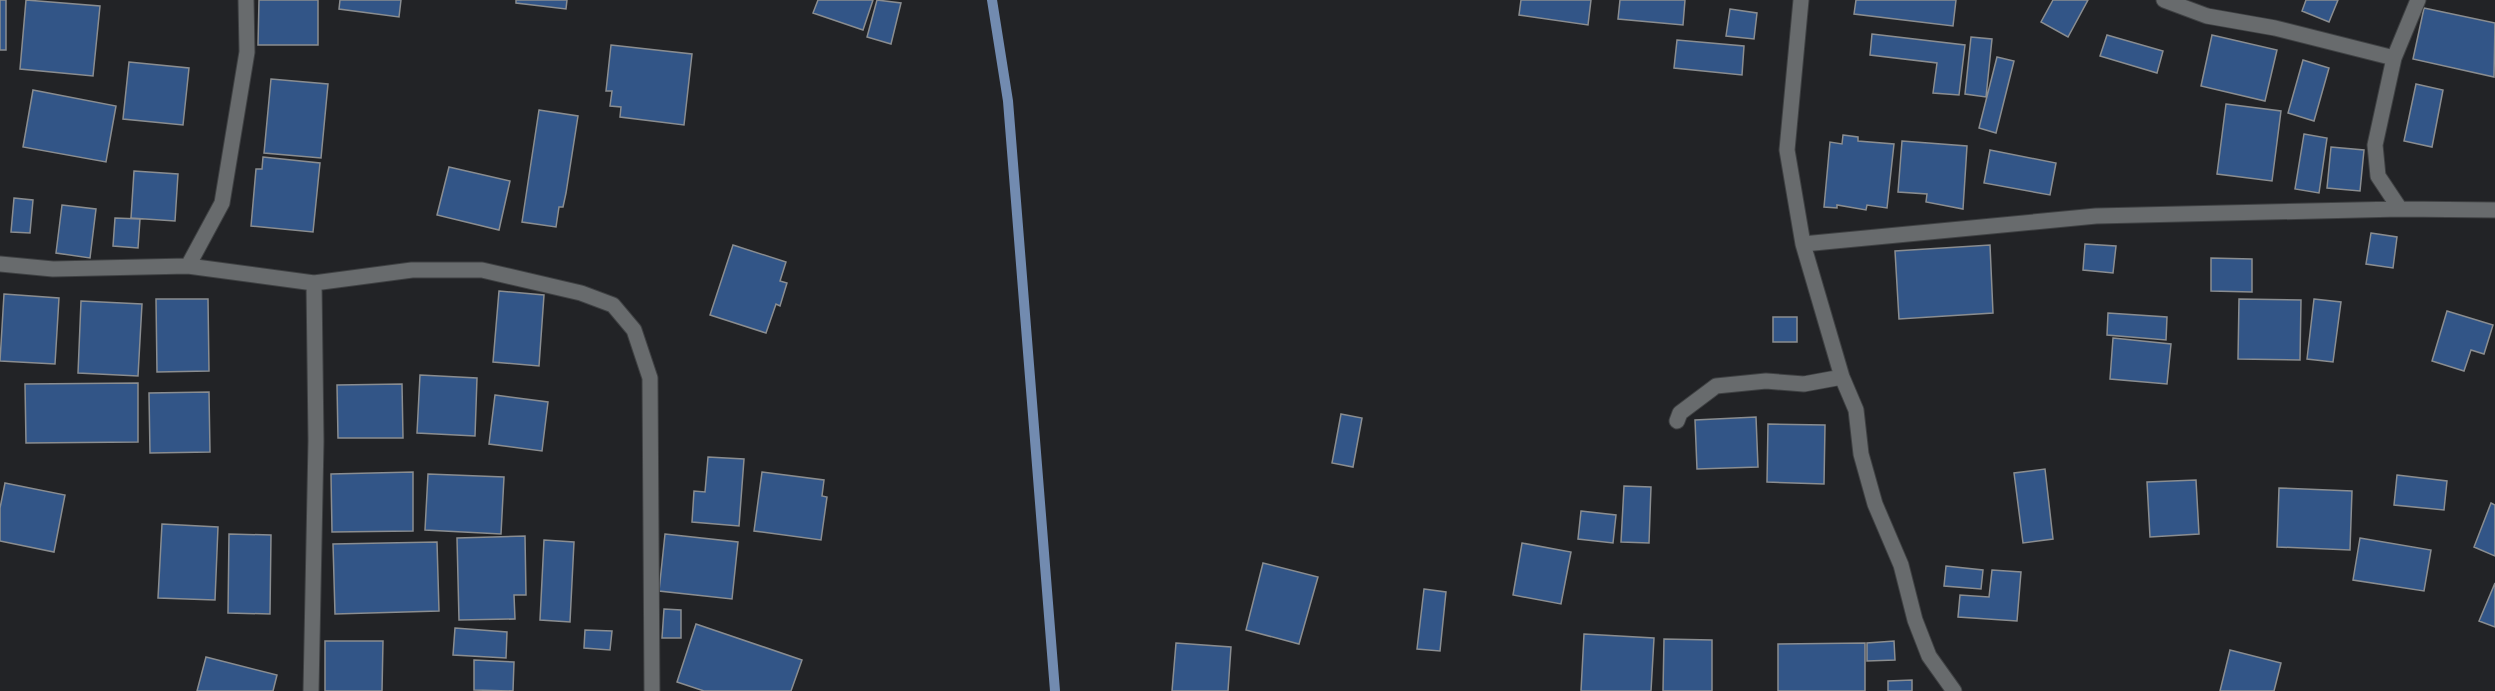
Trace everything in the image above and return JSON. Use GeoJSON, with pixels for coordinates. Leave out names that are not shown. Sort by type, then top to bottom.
{"type":"FeatureCollection","features":[{"type":"Feature","properties":{"kind":"street"},"geometry":{"type":"LineString","coordinates":[[188,266],[222,203],[247,52],[246,0]]}},
{"type":"Feature","properties":{"kind":"street"},"geometry":{"type":"LineString","coordinates":[[1801,0],[1787,150],[1803,244],[1842,377],[1856,410],[1861,454],[1875,504],[1900,564],[1915,620],[1929,656],[1954,691]]}},
{"type":"Feature","properties":{"kind":"street"},"geometry":{"type":"LineString","coordinates":[[2164,0],[2207,16],[2275,28],[2394,58]]}},
{"type":"Feature","properties":{"kind":"street"},"geometry":{"type":"LineString","coordinates":[[2400,209],[2378,176],[2375,145],[2394,58],[2418,0]]}},
{"type":"Feature","properties":{"kind":"street"},"geometry":{"type":"LineString","coordinates":[[1803,244],[2096,216],[2400,209],[2495,210]]}},
{"type":"Feature","properties":{"kind":"street"},"geometry":{"type":"LineString","coordinates":[[0,264],[53,269],[188,266],[314,283],[411,270],[482,270],[581,293],[613,305],[634,330],[650,378],[652,691]]}},
{"type":"Feature","properties":{"kind":"street"},"geometry":{"type":"LineString","coordinates":[[311,691],[316,453],[314,283]]}},
{"type":"Feature","properties":{"kind":"street"},"geometry":{"type":"LineString","coordinates":[[1677,421],[1680,413],[1716,386],[1766,381],[1804,384],[1842,377]]}},
{"type":"Feature","properties":{"kind":"building"},"geometry":{"type":"Polygon","coordinates":[[[0,0],[6,0],[6,50],[0,50],[0,0]]]}},
{"type":"Feature","properties":{"kind":"building"},"geometry":{"type":"Polygon","coordinates":[[[26,0],[100,6],[93,76],[20,69],[26,0]]]}},
{"type":"Feature","properties":{"kind":"building"},"geometry":{"type":"Polygon","coordinates":[[[259,0],[318,0],[318,45],[258,45],[259,0]]]}},
{"type":"Feature","properties":{"kind":"building"},"geometry":{"type":"Polygon","coordinates":[[[340,0],[401,0],[399,17],[339,9],[340,0]]]}},
{"type":"Feature","properties":{"kind":"building"},"geometry":{"type":"Polygon","coordinates":[[[516,0],[567,0],[566,9],[516,3],[516,0]]]}},
{"type":"Feature","properties":{"kind":"building"},"geometry":{"type":"Polygon","coordinates":[[[818,0],[873,0],[863,30],[813,13],[818,0]]]}},
{"type":"Feature","properties":{"kind":"building"},"geometry":{"type":"Polygon","coordinates":[[[877,0],[901,3],[891,44],[867,37],[877,0]]]}},
{"type":"Feature","properties":{"kind":"building"},"geometry":{"type":"Polygon","coordinates":[[[1521,0],[1591,0],[1588,25],[1519,15],[1521,0]]]}},
{"type":"Feature","properties":{"kind":"building"},"geometry":{"type":"Polygon","coordinates":[[[1620,0],[1685,0],[1683,25],[1618,19],[1620,0]]]}},
{"type":"Feature","properties":{"kind":"building"},"geometry":{"type":"Polygon","coordinates":[[[1856,0],[1956,0],[1953,26],[1854,14],[1856,0]]]}},
{"type":"Feature","properties":{"kind":"building"},"geometry":{"type":"Polygon","coordinates":[[[2053,0],[2088,0],[2068,37],[2041,22],[2053,0]]]}},
{"type":"Feature","properties":{"kind":"building"},"geometry":{"type":"Polygon","coordinates":[[[2306,0],[2338,0],[2329,22],[2302,11],[2306,0]]]}},
{"type":"Feature","properties":{"kind":"building"},"geometry":{"type":"Polygon","coordinates":[[[2424,8],[2495,23],[2494,77],[2413,59],[2424,8]]]}},
{"type":"Feature","properties":{"kind":"building"},"geometry":{"type":"Polygon","coordinates":[[[1730,9],[1757,13],[1754,39],[1726,36],[1730,9]]]}},
{"type":"Feature","properties":{"kind":"building"},"geometry":{"type":"Polygon","coordinates":[[[1872,34],[1965,45],[1959,95],[1933,93],[1937,63],[1870,55],[1872,34]]]}},
{"type":"Feature","properties":{"kind":"building"},"geometry":{"type":"Polygon","coordinates":[[[2107,35],[2163,51],[2157,73],[2100,56],[2107,35]]]}},
{"type":"Feature","properties":{"kind":"building"},"geometry":{"type":"Polygon","coordinates":[[[2212,35],[2277,50],[2265,101],[2201,86],[2212,35]]]}},
{"type":"Feature","properties":{"kind":"building"},"geometry":{"type":"Polygon","coordinates":[[[1971,37],[1992,39],[1986,97],[1965,94],[1971,37]]]}},
{"type":"Feature","properties":{"kind":"building"},"geometry":{"type":"Polygon","coordinates":[[[1677,40],[1744,46],[1742,75],[1674,68],[1677,40]]]}},
{"type":"Feature","properties":{"kind":"building"},"geometry":{"type":"Polygon","coordinates":[[[611,45],[692,54],[684,125],[620,117],[621,107],[610,106],[612,91],[606,91],[611,45]]]}},
{"type":"Feature","properties":{"kind":"building"},"geometry":{"type":"Polygon","coordinates":[[[1997,57],[2014,61],[1996,133],[1979,128],[1997,57]]]}},
{"type":"Feature","properties":{"kind":"building"},"geometry":{"type":"Polygon","coordinates":[[[2303,60],[2329,68],[2314,121],[2288,113],[2303,60]]]}},
{"type":"Feature","properties":{"kind":"building"},"geometry":{"type":"Polygon","coordinates":[[[129,62],[189,68],[183,125],[123,119],[129,62]]]}},
{"type":"Feature","properties":{"kind":"building"},"geometry":{"type":"Polygon","coordinates":[[[271,79],[328,84],[321,158],[264,153],[271,79]]]}},
{"type":"Feature","properties":{"kind":"building"},"geometry":{"type":"Polygon","coordinates":[[[2416,84],[2443,90],[2432,147],[2404,141],[2416,84]]]}},
{"type":"Feature","properties":{"kind":"building"},"geometry":{"type":"Polygon","coordinates":[[[33,90],[116,106],[106,162],[23,147],[33,90]]]}},
{"type":"Feature","properties":{"kind":"building"},"geometry":{"type":"Polygon","coordinates":[[[2226,104],[2281,111],[2272,181],[2217,174],[2226,104]]]}},
{"type":"Feature","properties":{"kind":"building"},"geometry":{"type":"Polygon","coordinates":[[[539,110],[578,116],[566,193],[563,207],[559,207],[556,227],[522,222],[539,110]]]}},
{"type":"Feature","properties":{"kind":"building"},"geometry":{"type":"Polygon","coordinates":[[[2304,134],[2327,138],[2319,193],[2295,189],[2304,134]]]}},
{"type":"Feature","properties":{"kind":"building"},"geometry":{"type":"Polygon","coordinates":[[[1843,135],[1858,137],[1858,141],[1894,144],[1887,208],[1867,205],[1866,210],[1837,205],[1837,208],[1824,207],[1830,142],[1842,144],[1843,135]]]}},
{"type":"Feature","properties":{"kind":"building"},"geometry":{"type":"Polygon","coordinates":[[[1902,141],[1967,146],[1963,209],[1926,202],[1927,194],[1898,192],[1902,141]]]}},
{"type":"Feature","properties":{"kind":"building"},"geometry":{"type":"Polygon","coordinates":[[[2331,147],[2364,150],[2360,191],[2327,188],[2331,147]]]}},
{"type":"Feature","properties":{"kind":"building"},"geometry":{"type":"Polygon","coordinates":[[[1990,150],[2056,163],[2050,195],[1984,183],[1990,150]]]}},
{"type":"Feature","properties":{"kind":"building"},"geometry":{"type":"Polygon","coordinates":[[[263,157],[320,163],[313,232],[251,226],[256,169],[262,169],[263,157]]]}},
{"type":"Feature","properties":{"kind":"building"},"geometry":{"type":"Polygon","coordinates":[[[449,167],[510,181],[499,230],[437,215],[449,167]]]}},
{"type":"Feature","properties":{"kind":"building"},"geometry":{"type":"Polygon","coordinates":[[[134,171],[178,174],[175,221],[131,218],[134,171]]]}},
{"type":"Feature","properties":{"kind":"building"},"geometry":{"type":"Polygon","coordinates":[[[14,198],[33,200],[30,233],[11,232],[14,198]]]}},
{"type":"Feature","properties":{"kind":"building"},"geometry":{"type":"Polygon","coordinates":[[[62,205],[96,209],[90,258],[56,253],[62,205]]]}},
{"type":"Feature","properties":{"kind":"building"},"geometry":{"type":"Polygon","coordinates":[[[115,218],[140,219],[138,248],[113,246],[115,218]]]}},
{"type":"Feature","properties":{"kind":"building"},"geometry":{"type":"Polygon","coordinates":[[[2371,233],[2397,237],[2393,268],[2366,264],[2371,233]]]}},
{"type":"Feature","properties":{"kind":"building"},"geometry":{"type":"Polygon","coordinates":[[[2085,244],[2116,246],[2113,273],[2083,270],[2085,244]]]}},
{"type":"Feature","properties":{"kind":"building"},"geometry":{"type":"Polygon","coordinates":[[[733,245],[786,262],[780,281],[787,283],[780,306],[776,304],[766,333],[710,315],[733,245]]]}},
{"type":"Feature","properties":{"kind":"building"},"geometry":{"type":"Polygon","coordinates":[[[1990,245],[1993,313],[1899,319],[1895,251],[1990,245]]]}},
{"type":"Feature","properties":{"kind":"building"},"geometry":{"type":"Polygon","coordinates":[[[2211,258],[2252,259],[2252,292],[2211,291],[2211,258]]]}},
{"type":"Feature","properties":{"kind":"building"},"geometry":{"type":"Polygon","coordinates":[[[499,291],[544,295],[539,366],[493,362],[499,291]]]}},
{"type":"Feature","properties":{"kind":"building"},"geometry":{"type":"Polygon","coordinates":[[[4,294],[59,298],[55,364],[0,361],[4,294]]]}},
{"type":"Feature","properties":{"kind":"building"},"geometry":{"type":"Polygon","coordinates":[[[156,299],[208,299],[209,371],[157,372],[156,299]]]}},
{"type":"Feature","properties":{"kind":"building"},"geometry":{"type":"Polygon","coordinates":[[[2239,299],[2301,300],[2300,360],[2238,359],[2239,299]]]}},
{"type":"Feature","properties":{"kind":"building"},"geometry":{"type":"Polygon","coordinates":[[[2314,299],[2341,302],[2333,362],[2307,359],[2314,299]]]}},
{"type":"Feature","properties":{"kind":"building"},"geometry":{"type":"Polygon","coordinates":[[[81,301],[142,304],[138,376],[78,373],[81,301]]]}},
{"type":"Feature","properties":{"kind":"building"},"geometry":{"type":"Polygon","coordinates":[[[2447,311],[2493,325],[2484,354],[2471,350],[2464,371],[2432,361],[2447,311]]]}},
{"type":"Feature","properties":{"kind":"building"},"geometry":{"type":"Polygon","coordinates":[[[2108,313],[2167,317],[2166,340],[2107,335],[2108,313]]]}},
{"type":"Feature","properties":{"kind":"building"},"geometry":{"type":"Polygon","coordinates":[[[1773,317],[1797,317],[1797,342],[1773,342],[1773,317]]]}},
{"type":"Feature","properties":{"kind":"building"},"geometry":{"type":"Polygon","coordinates":[[[2113,338],[2171,344],[2167,384],[2110,379],[2113,338]]]}},
{"type":"Feature","properties":{"kind":"building"},"geometry":{"type":"Polygon","coordinates":[[[420,375],[477,378],[475,436],[417,433],[420,375]]]}},
{"type":"Feature","properties":{"kind":"building"},"geometry":{"type":"Polygon","coordinates":[[[138,383],[138,442],[26,443],[25,384],[138,383]]]}},
{"type":"Feature","properties":{"kind":"building"},"geometry":{"type":"Polygon","coordinates":[[[402,384],[403,438],[338,438],[337,385],[402,384]]]}},
{"type":"Feature","properties":{"kind":"building"},"geometry":{"type":"Polygon","coordinates":[[[209,392],[210,452],[150,453],[149,393],[209,392]]]}},
{"type":"Feature","properties":{"kind":"building"},"geometry":{"type":"Polygon","coordinates":[[[495,395],[548,402],[542,451],[489,444],[495,395]]]}},
{"type":"Feature","properties":{"kind":"building"},"geometry":{"type":"Polygon","coordinates":[[[1341,414],[1362,418],[1353,467],[1332,463],[1341,414]]]}},
{"type":"Feature","properties":{"kind":"building"},"geometry":{"type":"Polygon","coordinates":[[[1756,417],[1758,467],[1697,469],[1695,420],[1756,417]]]}},
{"type":"Feature","properties":{"kind":"building"},"geometry":{"type":"Polygon","coordinates":[[[1768,424],[1825,425],[1824,484],[1767,482],[1768,424]]]}},
{"type":"Feature","properties":{"kind":"building"},"geometry":{"type":"Polygon","coordinates":[[[708,457],[744,459],[739,526],[692,522],[694,491],[705,492],[708,457]]]}},
{"type":"Feature","properties":{"kind":"building"},"geometry":{"type":"Polygon","coordinates":[[[2045,469],[2053,539],[2023,543],[2014,473],[2045,469]]]}},
{"type":"Feature","properties":{"kind":"building"},"geometry":{"type":"Polygon","coordinates":[[[413,472],[413,531],[332,532],[331,474],[413,472]]]}},
{"type":"Feature","properties":{"kind":"building"},"geometry":{"type":"Polygon","coordinates":[[[762,472],[824,480],[822,496],[827,497],[821,540],[754,531],[762,472]]]}},
{"type":"Feature","properties":{"kind":"building"},"geometry":{"type":"Polygon","coordinates":[[[428,474],[504,477],[501,534],[425,530],[428,474]]]}},
{"type":"Feature","properties":{"kind":"building"},"geometry":{"type":"Polygon","coordinates":[[[2397,475],[2447,481],[2444,510],[2394,505],[2397,475]]]}},
{"type":"Feature","properties":{"kind":"building"},"geometry":{"type":"Polygon","coordinates":[[[2196,480],[2199,534],[2150,537],[2147,482],[2196,480]]]}},
{"type":"Feature","properties":{"kind":"building"},"geometry":{"type":"Polygon","coordinates":[[[5,483],[65,495],[54,552],[0,541],[0,508],[5,483]]]}},
{"type":"Feature","properties":{"kind":"building"},"geometry":{"type":"Polygon","coordinates":[[[1624,486],[1651,487],[1649,543],[1621,542],[1624,486]]]}},
{"type":"Feature","properties":{"kind":"building"},"geometry":{"type":"Polygon","coordinates":[[[2279,488],[2352,491],[2350,550],[2277,547],[2279,488]]]}},
{"type":"Feature","properties":{"kind":"building"},"geometry":{"type":"Polygon","coordinates":[[[2491,503],[2495,505],[2495,556],[2474,547],[2491,503]]]}},
{"type":"Feature","properties":{"kind":"building"},"geometry":{"type":"Polygon","coordinates":[[[1581,511],[1616,515],[1613,543],[1578,539],[1581,511]]]}},
{"type":"Feature","properties":{"kind":"building"},"geometry":{"type":"Polygon","coordinates":[[[162,524],[218,527],[215,600],[158,598],[162,524]]]}},
{"type":"Feature","properties":{"kind":"building"},"geometry":{"type":"Polygon","coordinates":[[[229,534],[271,535],[270,614],[228,613],[229,534]]]}},
{"type":"Feature","properties":{"kind":"building"},"geometry":{"type":"Polygon","coordinates":[[[665,534],[738,542],[732,599],[659,591],[665,534]]]}},
{"type":"Feature","properties":{"kind":"building"},"geometry":{"type":"Polygon","coordinates":[[[525,536],[526,595],[514,595],[515,619],[459,620],[457,538],[525,536]]]}},
{"type":"Feature","properties":{"kind":"building"},"geometry":{"type":"Polygon","coordinates":[[[2360,538],[2431,550],[2424,591],[2353,580],[2360,538]]]}},
{"type":"Feature","properties":{"kind":"building"},"geometry":{"type":"Polygon","coordinates":[[[544,540],[574,542],[570,622],[540,620],[544,540]]]}},
{"type":"Feature","properties":{"kind":"building"},"geometry":{"type":"Polygon","coordinates":[[[437,542],[439,611],[335,614],[333,544],[437,542]]]}},
{"type":"Feature","properties":{"kind":"building"},"geometry":{"type":"Polygon","coordinates":[[[1522,543],[1571,552],[1561,604],[1513,595],[1522,543]]]}},
{"type":"Feature","properties":{"kind":"building"},"geometry":{"type":"Polygon","coordinates":[[[1263,563],[1318,577],[1299,644],[1246,630],[1263,563]]]}},
{"type":"Feature","properties":{"kind":"building"},"geometry":{"type":"Polygon","coordinates":[[[1946,566],[1983,570],[1981,589],[1944,586],[1946,566]]]}},
{"type":"Feature","properties":{"kind":"building"},"geometry":{"type":"Polygon","coordinates":[[[1992,570],[2021,572],[2017,621],[1958,617],[1960,595],[1989,597],[1992,570]]]}},
{"type":"Feature","properties":{"kind":"building"},"geometry":{"type":"Polygon","coordinates":[[[2495,583],[2495,627],[2479,621],[2495,583]]]}},
{"type":"Feature","properties":{"kind":"building"},"geometry":{"type":"Polygon","coordinates":[[[1424,589],[1446,592],[1440,651],[1417,649],[1424,589]]]}},
{"type":"Feature","properties":{"kind":"building"},"geometry":{"type":"Polygon","coordinates":[[[664,609],[681,610],[681,638],[662,638],[664,609]]]}},
{"type":"Feature","properties":{"kind":"building"},"geometry":{"type":"Polygon","coordinates":[[[696,624],[802,660],[791,691],[704,691],[677,682],[696,624]]]}},
{"type":"Feature","properties":{"kind":"building"},"geometry":{"type":"Polygon","coordinates":[[[455,628],[507,632],[506,658],[453,655],[455,628]]]}},
{"type":"Feature","properties":{"kind":"building"},"geometry":{"type":"Polygon","coordinates":[[[585,630],[612,631],[610,650],[584,648],[585,630]]]}},
{"type":"Feature","properties":{"kind":"building"},"geometry":{"type":"Polygon","coordinates":[[[1584,634],[1654,638],[1651,691],[1581,691],[1584,634]]]}},
{"type":"Feature","properties":{"kind":"building"},"geometry":{"type":"Polygon","coordinates":[[[1664,639],[1712,640],[1712,691],[1663,691],[1664,639]]]}},
{"type":"Feature","properties":{"kind":"building"},"geometry":{"type":"Polygon","coordinates":[[[325,641],[383,641],[382,691],[325,691],[325,641]]]}},
{"type":"Feature","properties":{"kind":"building"},"geometry":{"type":"Polygon","coordinates":[[[1894,641],[1895,660],[1867,661],[1867,643],[1894,641]]]}},
{"type":"Feature","properties":{"kind":"building"},"geometry":{"type":"Polygon","coordinates":[[[1176,643],[1231,647],[1228,691],[1172,691],[1176,643]]]}},
{"type":"Feature","properties":{"kind":"building"},"geometry":{"type":"Polygon","coordinates":[[[1865,643],[1865,691],[1778,691],[1778,644],[1865,643]]]}},
{"type":"Feature","properties":{"kind":"building"},"geometry":{"type":"Polygon","coordinates":[[[2230,650],[2281,663],[2274,691],[2220,691],[2230,650]]]}},
{"type":"Feature","properties":{"kind":"building"},"geometry":{"type":"Polygon","coordinates":[[[206,657],[277,675],[273,691],[197,691],[206,657]]]}},
{"type":"Feature","properties":{"kind":"building"},"geometry":{"type":"Polygon","coordinates":[[[474,660],[514,662],[513,691],[474,690],[474,660]]]}},
{"type":"Feature","properties":{"kind":"building"},"geometry":{"type":"Polygon","coordinates":[[[1912,680],[1912,691],[1888,691],[1888,681],[1912,680]]]}},
{"type":"Feature","properties":{"kind":"waterway"},"geometry":{"type":"LineString","coordinates":[[992,0],[1008,101],[1055,691]]}}]}
